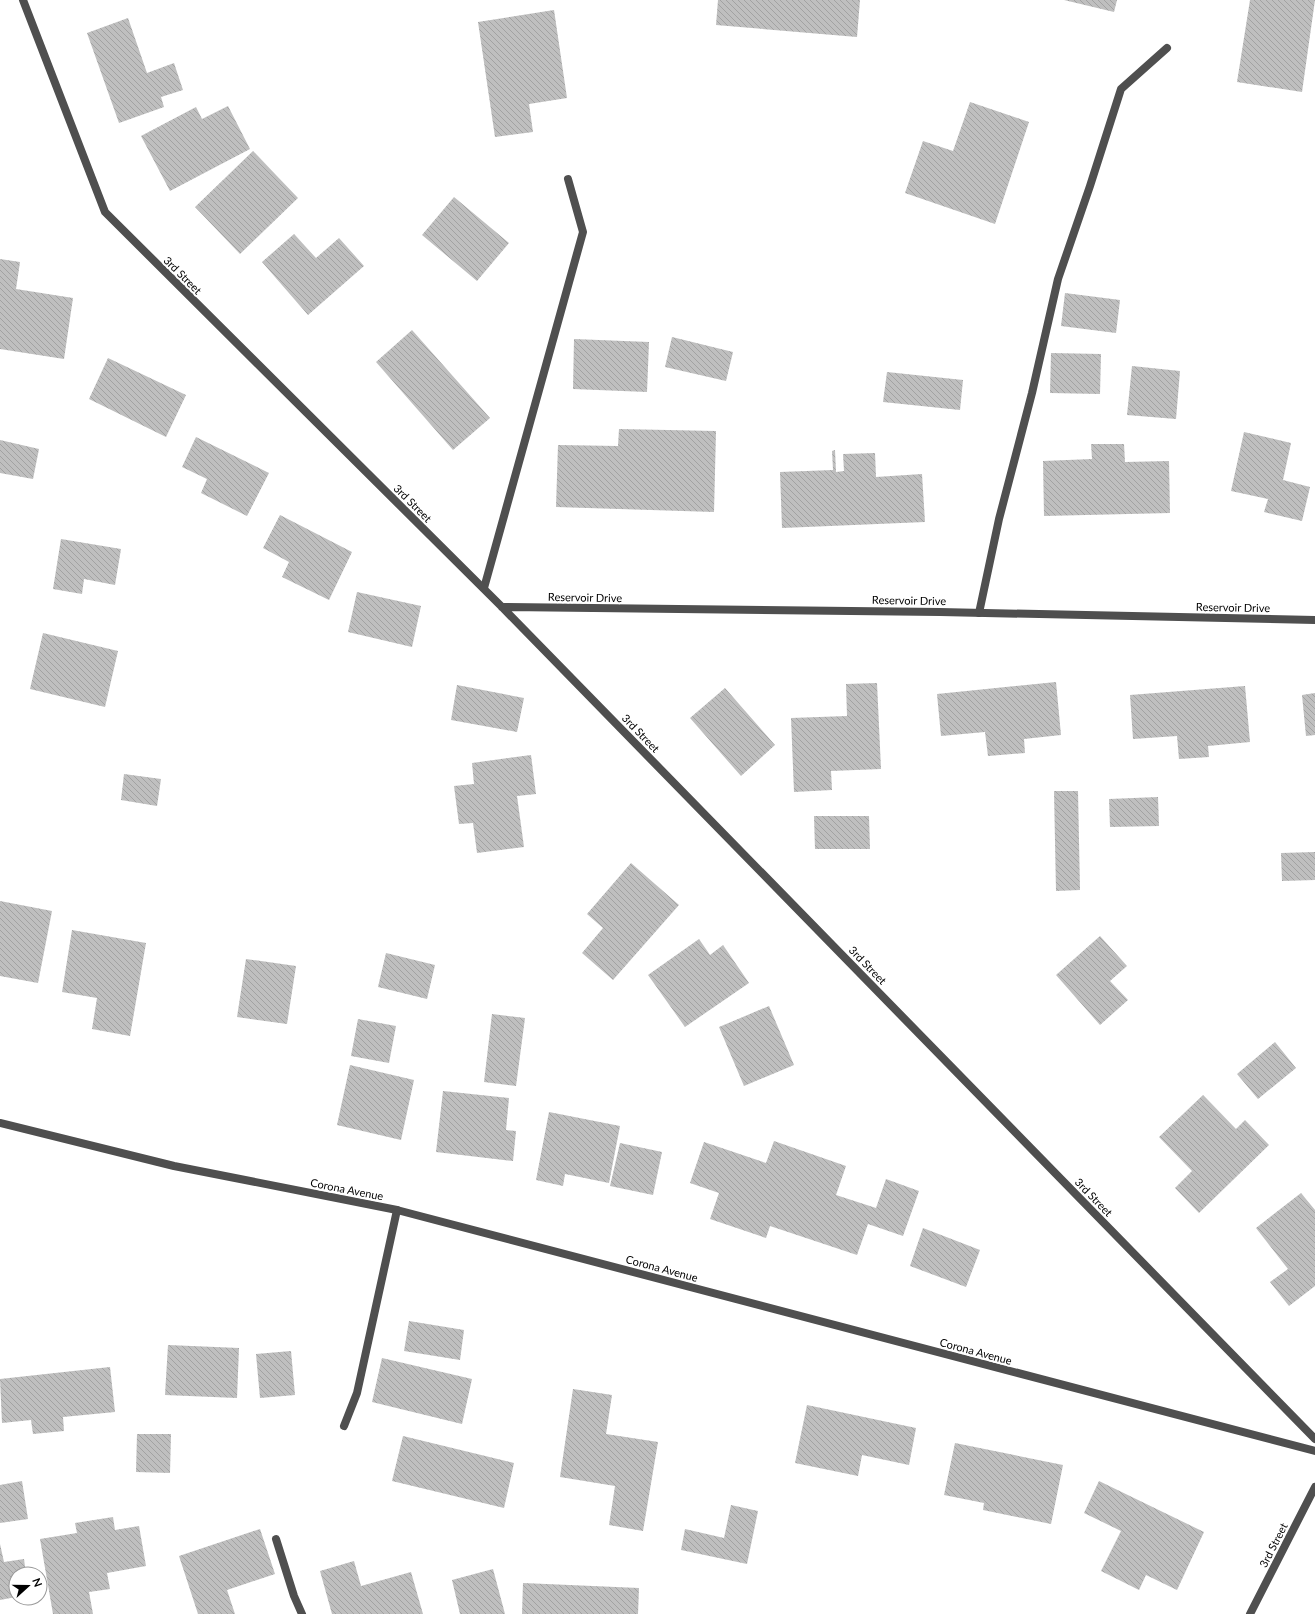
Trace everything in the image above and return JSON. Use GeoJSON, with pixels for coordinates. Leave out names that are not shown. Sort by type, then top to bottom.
{"type":"FeatureCollection","features":[{"type":"Feature","properties":{"kind":"street","name":"3rd Street"},"geometry":{"type":"LineString","coordinates":[[23,0],[105,212],[484,588],[1315,1439]]}},
{"type":"Feature","properties":{"kind":"street"},"geometry":{"type":"LineString","coordinates":[[979,613],[999,519],[1032,393],[1058,279],[1121,89],[1167,48]]}},
{"type":"Feature","properties":{"kind":"street"},"geometry":{"type":"LineString","coordinates":[[484,588],[583,232],[568,179]]}},
{"type":"Feature","properties":{"kind":"street","name":"Reservoir Drive"},"geometry":{"type":"LineString","coordinates":[[502,607],[979,613],[1315,620]]}},
{"type":"Feature","properties":{"kind":"street","name":"Corona Avenue"},"geometry":{"type":"LineString","coordinates":[[0,1122],[174,1166],[397,1210],[1315,1451]]}},
{"type":"Feature","properties":{"kind":"street"},"geometry":{"type":"LineString","coordinates":[[344,1426],[357,1393],[397,1210]]}},
{"type":"Feature","properties":{"kind":"street","name":"3rd Street"},"geometry":{"type":"LineString","coordinates":[[1250,1614],[1315,1487]]}},
{"type":"Feature","properties":{"kind":"street"},"geometry":{"type":"LineString","coordinates":[[276,1539],[294,1596],[302,1614]]}},
{"type":"Feature","properties":{"kind":"building"},"geometry":{"type":"Polygon","coordinates":[[[718,0],[860,0],[857,37],[716,25],[718,0]]]}},
{"type":"Feature","properties":{"kind":"building"},"geometry":{"type":"Polygon","coordinates":[[[1064,0],[1117,0],[1114,12],[1064,0]]]}},
{"type":"Feature","properties":{"kind":"building"},"geometry":{"type":"Polygon","coordinates":[[[1250,0],[1315,0],[1302,92],[1237,82],[1250,0]]]}},
{"type":"Feature","properties":{"kind":"building"},"geometry":{"type":"Polygon","coordinates":[[[554,10],[567,98],[529,104],[533,132],[495,137],[478,22],[554,10]]]}},
{"type":"Feature","properties":{"kind":"building"},"geometry":{"type":"Polygon","coordinates":[[[128,18],[147,73],[174,63],[183,90],[161,97],[164,107],[119,123],[87,33],[128,18]]]}},
{"type":"Feature","properties":{"kind":"building"},"geometry":{"type":"Polygon","coordinates":[[[970,102],[1029,122],[995,224],[905,193],[923,141],[953,151],[970,102]]]}},
{"type":"Feature","properties":{"kind":"building"},"geometry":{"type":"Polygon","coordinates":[[[228,106],[250,149],[170,191],[141,136],[196,107],[202,119],[228,106]]]}},
{"type":"Feature","properties":{"kind":"building"},"geometry":{"type":"Polygon","coordinates":[[[253,151],[298,198],[240,254],[195,207],[253,151]]]}},
{"type":"Feature","properties":{"kind":"building"},"geometry":{"type":"Polygon","coordinates":[[[454,197],[509,243],[477,281],[422,235],[454,197]]]}},
{"type":"Feature","properties":{"kind":"building"},"geometry":{"type":"Polygon","coordinates":[[[294,234],[316,258],[339,238],[364,266],[308,315],[262,262],[294,234]]]}},
{"type":"Feature","properties":{"kind":"building"},"geometry":{"type":"Polygon","coordinates":[[[0,259],[20,262],[16,289],[73,298],[64,359],[0,349],[0,259]]]}},
{"type":"Feature","properties":{"kind":"building"},"geometry":{"type":"Polygon","coordinates":[[[1065,293],[1120,300],[1116,333],[1061,326],[1065,293]]]}},
{"type":"Feature","properties":{"kind":"building"},"geometry":{"type":"Polygon","coordinates":[[[412,330],[490,418],[453,450],[376,362],[412,330]]]}},
{"type":"Feature","properties":{"kind":"building"},"geometry":{"type":"Polygon","coordinates":[[[672,337],[733,352],[726,381],[665,367],[672,337]]]}},
{"type":"Feature","properties":{"kind":"building"},"geometry":{"type":"Polygon","coordinates":[[[574,339],[649,342],[647,392],[573,389],[574,339]]]}},
{"type":"Feature","properties":{"kind":"building"},"geometry":{"type":"Polygon","coordinates":[[[1051,353],[1101,354],[1100,394],[1050,393],[1051,353]]]}},
{"type":"Feature","properties":{"kind":"building"},"geometry":{"type":"Polygon","coordinates":[[[108,358],[186,395],[166,437],[89,399],[108,358]]]}},
{"type":"Feature","properties":{"kind":"building"},"geometry":{"type":"Polygon","coordinates":[[[1132,366],[1180,371],[1176,419],[1127,415],[1132,366]]]}},
{"type":"Feature","properties":{"kind":"building"},"geometry":{"type":"Polygon","coordinates":[[[887,372],[963,380],[960,410],[883,402],[887,372]]]}},
{"type":"Feature","properties":{"kind":"building"},"geometry":{"type":"Polygon","coordinates":[[[619,429],[716,431],[714,512],[556,507],[558,445],[618,446],[619,429]]]}},
{"type":"Feature","properties":{"kind":"building"},"geometry":{"type":"Polygon","coordinates":[[[1244,432],[1291,443],[1283,480],[1310,487],[1302,521],[1264,512],[1268,499],[1231,491],[1244,432]]]}},
{"type":"Feature","properties":{"kind":"building"},"geometry":{"type":"Polygon","coordinates":[[[196,437],[269,473],[247,516],[201,493],[207,479],[182,467],[196,437]]]}},
{"type":"Feature","properties":{"kind":"building"},"geometry":{"type":"Polygon","coordinates":[[[0,440],[39,449],[33,479],[0,473],[0,440]]]}},
{"type":"Feature","properties":{"kind":"building"},"geometry":{"type":"Polygon","coordinates":[[[1091,444],[1124,444],[1125,462],[1169,461],[1170,513],[1044,516],[1043,461],[1092,459],[1091,444]]]}},
{"type":"Feature","properties":{"kind":"building"},"geometry":{"type":"Polygon","coordinates":[[[835,450],[836,472],[844,471],[843,454],[875,453],[876,477],[922,474],[925,522],[782,528],[780,472],[833,470],[832,451],[835,450]]]}},
{"type":"Feature","properties":{"kind":"building"},"geometry":{"type":"Polygon","coordinates":[[[280,515],[352,552],[329,600],[282,577],[289,562],[263,548],[280,515]]]}},
{"type":"Feature","properties":{"kind":"building"},"geometry":{"type":"Polygon","coordinates":[[[61,539],[121,549],[115,585],[84,579],[82,594],[53,589],[61,539]]]}},
{"type":"Feature","properties":{"kind":"building"},"geometry":{"type":"Polygon","coordinates":[[[357,592],[421,606],[412,647],[348,632],[357,592]]]}},
{"type":"Feature","properties":{"kind":"building"},"geometry":{"type":"Polygon","coordinates":[[[43,633],[118,651],[105,707],[30,689],[43,633]]]}},
{"type":"Feature","properties":{"kind":"building"},"geometry":{"type":"Polygon","coordinates":[[[1056,682],[1061,735],[1024,739],[1025,753],[988,756],[985,732],[941,736],[937,694],[1056,682]]]}},
{"type":"Feature","properties":{"kind":"building"},"geometry":{"type":"Polygon","coordinates":[[[877,683],[881,769],[831,771],[832,790],[794,792],[791,718],[847,716],[846,684],[877,683]]]}},
{"type":"Feature","properties":{"kind":"building"},"geometry":{"type":"Polygon","coordinates":[[[457,685],[524,698],[517,732],[451,720],[457,685]]]}},
{"type":"Feature","properties":{"kind":"building"},"geometry":{"type":"Polygon","coordinates":[[[1245,686],[1250,742],[1208,746],[1209,757],[1179,759],[1177,736],[1133,739],[1130,695],[1245,686]]]}},
{"type":"Feature","properties":{"kind":"building"},"geometry":{"type":"Polygon","coordinates":[[[725,688],[775,745],[741,776],[690,718],[725,688]]]}},
{"type":"Feature","properties":{"kind":"building"},"geometry":{"type":"Polygon","coordinates":[[[1315,693],[1315,735],[1306,736],[1302,695],[1315,693]]]}},
{"type":"Feature","properties":{"kind":"building"},"geometry":{"type":"Polygon","coordinates":[[[531,755],[536,794],[517,796],[524,847],[477,853],[473,823],[459,824],[454,786],[474,784],[472,763],[531,755]]]}},
{"type":"Feature","properties":{"kind":"building"},"geometry":{"type":"Polygon","coordinates":[[[124,774],[161,779],[157,806],[121,800],[124,774]]]}},
{"type":"Feature","properties":{"kind":"building"},"geometry":{"type":"Polygon","coordinates":[[[1054,791],[1078,791],[1080,890],[1056,891],[1054,791]]]}},
{"type":"Feature","properties":{"kind":"building"},"geometry":{"type":"Polygon","coordinates":[[[1158,797],[1159,826],[1110,827],[1109,799],[1158,797]]]}},
{"type":"Feature","properties":{"kind":"building"},"geometry":{"type":"Polygon","coordinates":[[[814,816],[869,816],[870,849],[815,849],[814,816]]]}},
{"type":"Feature","properties":{"kind":"building"},"geometry":{"type":"Polygon","coordinates":[[[1315,852],[1315,880],[1282,881],[1281,853],[1315,852]]]}},
{"type":"Feature","properties":{"kind":"building"},"geometry":{"type":"Polygon","coordinates":[[[631,863],[679,905],[613,980],[582,953],[603,928],[587,914],[631,863]]]}},
{"type":"Feature","properties":{"kind":"building"},"geometry":{"type":"Polygon","coordinates":[[[0,901],[52,911],[38,983],[0,976],[0,901]]]}},
{"type":"Feature","properties":{"kind":"building"},"geometry":{"type":"Polygon","coordinates":[[[72,930],[146,943],[130,1036],[92,1029],[97,998],[62,992],[72,930]]]}},
{"type":"Feature","properties":{"kind":"building"},"geometry":{"type":"Polygon","coordinates":[[[1100,936],[1127,966],[1110,981],[1128,1000],[1100,1025],[1056,975],[1100,936]]]}},
{"type":"Feature","properties":{"kind":"building"},"geometry":{"type":"Polygon","coordinates":[[[699,939],[710,955],[723,945],[749,983],[685,1027],[648,975],[699,939]]]}},
{"type":"Feature","properties":{"kind":"building"},"geometry":{"type":"Polygon","coordinates":[[[386,953],[435,965],[427,999],[378,987],[386,953]]]}},
{"type":"Feature","properties":{"kind":"building"},"geometry":{"type":"Polygon","coordinates":[[[246,959],[296,966],[287,1024],[237,1017],[246,959]]]}},
{"type":"Feature","properties":{"kind":"building"},"geometry":{"type":"Polygon","coordinates":[[[769,1006],[794,1065],[744,1086],[719,1027],[769,1006]]]}},
{"type":"Feature","properties":{"kind":"building"},"geometry":{"type":"Polygon","coordinates":[[[492,1014],[525,1018],[516,1086],[484,1082],[492,1014]]]}},
{"type":"Feature","properties":{"kind":"building"},"geometry":{"type":"Polygon","coordinates":[[[358,1019],[396,1026],[389,1063],[351,1056],[358,1019]]]}},
{"type":"Feature","properties":{"kind":"building"},"geometry":{"type":"Polygon","coordinates":[[[1275,1042],[1296,1068],[1258,1099],[1237,1074],[1275,1042]]]}},
{"type":"Feature","properties":{"kind":"building"},"geometry":{"type":"Polygon","coordinates":[[[350,1065],[414,1080],[401,1140],[337,1125],[350,1065]]]}},
{"type":"Feature","properties":{"kind":"building"},"geometry":{"type":"Polygon","coordinates":[[[443,1091],[509,1098],[506,1130],[516,1131],[513,1161],[436,1152],[443,1091]]]}},
{"type":"Feature","properties":{"kind":"building"},"geometry":{"type":"Polygon","coordinates":[[[1203,1095],[1236,1129],[1245,1120],[1269,1145],[1199,1213],[1175,1188],[1192,1171],[1159,1137],[1203,1095]]]}},
{"type":"Feature","properties":{"kind":"building"},"geometry":{"type":"Polygon","coordinates":[[[549,1112],[620,1126],[609,1183],[565,1174],[563,1186],[536,1180],[549,1112]]]}},
{"type":"Feature","properties":{"kind":"building"},"geometry":{"type":"Polygon","coordinates":[[[774,1141],[846,1166],[836,1195],[876,1208],[886,1179],[919,1191],[903,1236],[868,1224],[857,1255],[770,1226],[766,1238],[710,1219],[719,1193],[690,1183],[704,1142],[766,1163],[774,1141]]]}},
{"type":"Feature","properties":{"kind":"building"},"geometry":{"type":"Polygon","coordinates":[[[620,1143],[662,1152],[653,1195],[610,1186],[620,1143]]]}},
{"type":"Feature","properties":{"kind":"building"},"geometry":{"type":"Polygon","coordinates":[[[1301,1193],[1315,1210],[1315,1286],[1289,1306],[1270,1282],[1288,1269],[1256,1228],[1301,1193]]]}},
{"type":"Feature","properties":{"kind":"building"},"geometry":{"type":"Polygon","coordinates":[[[923,1228],[980,1250],[966,1287],[910,1266],[923,1228]]]}},
{"type":"Feature","properties":{"kind":"building"},"geometry":{"type":"Polygon","coordinates":[[[409,1321],[464,1330],[460,1360],[404,1351],[409,1321]]]}},
{"type":"Feature","properties":{"kind":"building"},"geometry":{"type":"Polygon","coordinates":[[[168,1345],[239,1348],[237,1398],[165,1395],[168,1345]]]}},
{"type":"Feature","properties":{"kind":"building"},"geometry":{"type":"Polygon","coordinates":[[[291,1351],[295,1395],[260,1398],[256,1354],[291,1351]]]}},
{"type":"Feature","properties":{"kind":"building"},"geometry":{"type":"Polygon","coordinates":[[[382,1358],[472,1379],[462,1424],[372,1402],[382,1358]]]}},
{"type":"Feature","properties":{"kind":"building"},"geometry":{"type":"Polygon","coordinates":[[[110,1367],[115,1412],[63,1417],[64,1431],[33,1434],[31,1420],[2,1423],[0,1379],[110,1367]]]}},
{"type":"Feature","properties":{"kind":"building"},"geometry":{"type":"Polygon","coordinates":[[[573,1389],[612,1395],[606,1434],[658,1442],[643,1531],[609,1525],[615,1486],[560,1477],[573,1389]]]}},
{"type":"Feature","properties":{"kind":"building"},"geometry":{"type":"Polygon","coordinates":[[[807,1405],[916,1428],[909,1465],[862,1455],[858,1476],[795,1463],[807,1405]]]}},
{"type":"Feature","properties":{"kind":"building"},"geometry":{"type":"Polygon","coordinates":[[[137,1434],[171,1434],[170,1473],[136,1472],[137,1434]]]}},
{"type":"Feature","properties":{"kind":"building"},"geometry":{"type":"Polygon","coordinates":[[[403,1436],[514,1463],[504,1508],[392,1481],[403,1436]]]}},
{"type":"Feature","properties":{"kind":"building"},"geometry":{"type":"Polygon","coordinates":[[[955,1443],[1063,1465],[1051,1524],[983,1510],[984,1503],[944,1495],[955,1443]]]}},
{"type":"Feature","properties":{"kind":"building"},"geometry":{"type":"Polygon","coordinates":[[[22,1481],[28,1519],[0,1523],[0,1485],[22,1481]]]}},
{"type":"Feature","properties":{"kind":"building"},"geometry":{"type":"Polygon","coordinates":[[[1099,1481],[1204,1532],[1177,1590],[1146,1575],[1139,1590],[1101,1571],[1121,1531],[1084,1513],[1099,1481]]]}},
{"type":"Feature","properties":{"kind":"building"},"geometry":{"type":"Polygon","coordinates":[[[731,1505],[758,1511],[747,1564],[681,1550],[685,1529],[724,1538],[731,1505]]]}},
{"type":"Feature","properties":{"kind":"building"},"geometry":{"type":"Polygon","coordinates":[[[113,1517],[115,1530],[139,1526],[146,1566],[107,1573],[110,1589],[89,1592],[93,1614],[53,1614],[48,1585],[48,1566],[45,1566],[40,1539],[77,1533],[75,1523],[113,1517]]]}},
{"type":"Feature","properties":{"kind":"building"},"geometry":{"type":"Polygon","coordinates":[[[260,1529],[275,1574],[227,1590],[235,1614],[198,1614],[179,1556],[260,1529]]]}},
{"type":"Feature","properties":{"kind":"building"},"geometry":{"type":"Polygon","coordinates":[[[0,1544],[4,1562],[24,1559],[25,1566],[8,1566],[8,1598],[0,1600],[0,1544]]]}},
{"type":"Feature","properties":{"kind":"building"},"geometry":{"type":"Polygon","coordinates":[[[354,1561],[361,1586],[411,1572],[423,1614],[332,1614],[320,1571],[354,1561]]]}},
{"type":"Feature","properties":{"kind":"building"},"geometry":{"type":"Polygon","coordinates":[[[493,1569],[505,1614],[460,1614],[452,1580],[493,1569]]]}},
{"type":"Feature","properties":{"kind":"building"},"geometry":{"type":"Polygon","coordinates":[[[523,1583],[639,1588],[638,1614],[522,1614],[523,1583]]]}}]}
